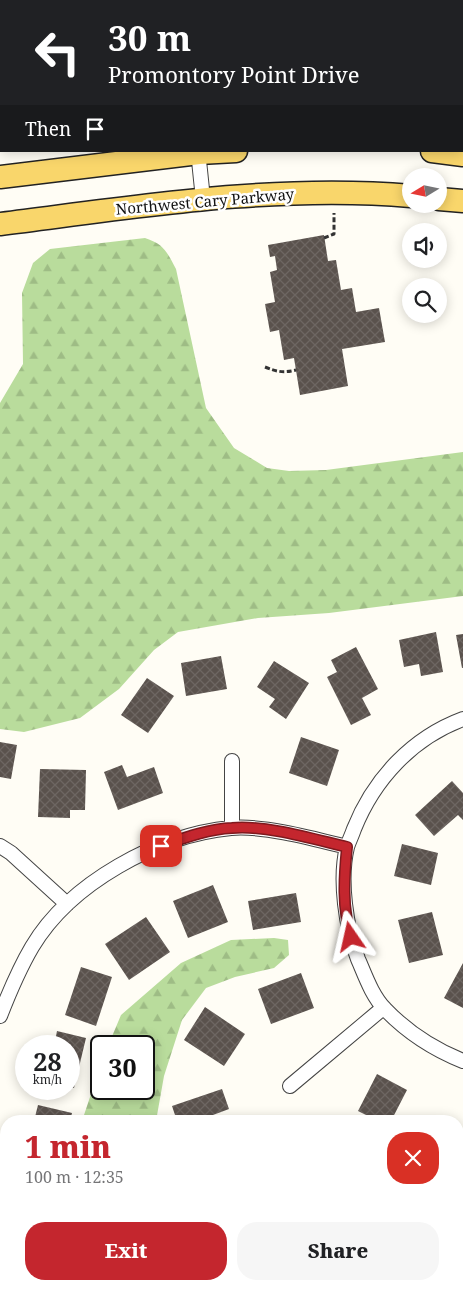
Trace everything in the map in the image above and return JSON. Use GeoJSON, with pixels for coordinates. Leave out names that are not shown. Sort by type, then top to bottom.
{"type":"FeatureCollection","features":[{"type":"Feature","properties":{"kind":"main road"},"geometry":{"type":"LineString","coordinates":[[0,177],[198,152]]}},
{"type":"Feature","properties":{"kind":"main road"},"geometry":{"type":"LineString","coordinates":[[440,152],[463,155]]}},
{"type":"Feature","properties":{"kind":"main road","name":"Northwest Cary Parkway"},"geometry":{"type":"LineString","coordinates":[[0,224],[203,199],[314,193],[402,196]]}},
{"type":"Feature","properties":{"kind":"main road"},"geometry":{"type":"LineString","coordinates":[[448,199],[463,201]]}},
{"type":"Feature","properties":{"kind":"street"},"geometry":{"type":"LineString","coordinates":[[198,152],[203,199]]}},
{"type":"Feature","properties":{"kind":"street"},"geometry":{"type":"LineString","coordinates":[[463,719],[447,725],[412,748],[376,788],[362,811],[347,847],[344,892],[347,923],[355,951],[366,978],[383,1008],[424,1042],[463,1061]]}},
{"type":"Feature","properties":{"kind":"street"},"geometry":{"type":"LineString","coordinates":[[232,761],[232,828]]}},
{"type":"Feature","properties":{"kind":"street"},"geometry":{"type":"LineString","coordinates":[[0,1016],[32,946],[67,904],[108,872],[136,857],[193,835],[232,828],[256,829],[303,836],[347,847]]}},
{"type":"Feature","properties":{"kind":"street"},"geometry":{"type":"LineString","coordinates":[[0,846],[11,853],[67,904]]}},
{"type":"Feature","properties":{"kind":"street"},"geometry":{"type":"LineString","coordinates":[[290,1086],[383,1008]]}},
{"type":"Feature","properties":{"kind":"path"},"geometry":{"type":"LineString","coordinates":[[324,238],[334,234],[334,212]]}},
{"type":"Feature","properties":{"kind":"path"},"geometry":{"type":"LineString","coordinates":[[265,367],[276,372],[296,370]]}},
{"type":"Feature","properties":{"kind":"green space"},"geometry":{"type":"Polygon","coordinates":[[[145,238],[157,243],[164,249],[176,269],[206,408],[234,448],[267,468],[289,471],[326,470],[463,452],[463,596],[329,613],[258,618],[178,632],[154,650],[119,689],[80,718],[24,732],[0,729],[0,403],[23,364],[22,293],[33,263],[50,249],[145,238]]]}},
{"type":"Feature","properties":{"kind":"green space"},"geometry":{"type":"Polygon","coordinates":[[[274,938],[288,940],[289,955],[274,968],[235,977],[206,988],[182,1020],[164,1076],[157,1115],[84,1115],[90,1097],[90,1100],[155,1100],[155,1035],[113,1035],[121,1015],[181,963],[231,940],[274,938]]]}},
{"type":"Feature","properties":{"kind":"building"},"geometry":{"type":"Polygon","coordinates":[[[324,235],[328,261],[336,260],[341,290],[352,288],[356,312],[379,308],[385,342],[342,349],[348,386],[300,395],[294,358],[284,360],[279,330],[270,332],[265,304],[275,302],[270,272],[277,270],[275,256],[270,257],[268,245],[324,235]]]}},
{"type":"Feature","properties":{"kind":"building"},"geometry":{"type":"Polygon","coordinates":[[[436,632],[443,672],[421,676],[419,664],[404,667],[399,640],[436,632]]]}},
{"type":"Feature","properties":{"kind":"building"},"geometry":{"type":"Polygon","coordinates":[[[463,634],[463,668],[462,668],[456,635],[463,634]]]}},
{"type":"Feature","properties":{"kind":"building"},"geometry":{"type":"Polygon","coordinates":[[[356,647],[378,689],[362,698],[371,715],[351,725],[327,677],[337,672],[331,660],[356,647]]]}},
{"type":"Feature","properties":{"kind":"building"},"geometry":{"type":"Polygon","coordinates":[[[221,656],[227,689],[186,696],[181,663],[221,656]]]}},
{"type":"Feature","properties":{"kind":"building"},"geometry":{"type":"Polygon","coordinates":[[[274,661],[309,683],[286,719],[269,707],[275,699],[257,687],[274,661]]]}},
{"type":"Feature","properties":{"kind":"building"},"geometry":{"type":"Polygon","coordinates":[[[147,678],[174,696],[148,733],[121,715],[147,678]]]}},
{"type":"Feature","properties":{"kind":"building"},"geometry":{"type":"Polygon","coordinates":[[[301,737],[339,750],[327,786],[289,773],[301,737]]]}},
{"type":"Feature","properties":{"kind":"building"},"geometry":{"type":"Polygon","coordinates":[[[0,742],[17,745],[11,779],[0,777],[0,742]]]}},
{"type":"Feature","properties":{"kind":"building"},"geometry":{"type":"Polygon","coordinates":[[[122,765],[127,777],[154,767],[163,793],[118,810],[104,772],[122,765]]]}},
{"type":"Feature","properties":{"kind":"building"},"geometry":{"type":"Polygon","coordinates":[[[40,769],[86,770],[85,810],[70,810],[70,818],[38,817],[40,769]]]}},
{"type":"Feature","properties":{"kind":"building"},"geometry":{"type":"Polygon","coordinates":[[[452,781],[463,793],[463,820],[458,815],[434,836],[415,815],[452,781]]]}},
{"type":"Feature","properties":{"kind":"building"},"geometry":{"type":"Polygon","coordinates":[[[402,844],[438,853],[431,885],[394,876],[402,844]]]}},
{"type":"Feature","properties":{"kind":"building"},"geometry":{"type":"Polygon","coordinates":[[[213,885],[228,922],[188,938],[173,901],[213,885]]]}},
{"type":"Feature","properties":{"kind":"building"},"geometry":{"type":"Polygon","coordinates":[[[296,893],[301,922],[253,930],[248,901],[296,893]]]}},
{"type":"Feature","properties":{"kind":"building"},"geometry":{"type":"Polygon","coordinates":[[[432,912],[443,955],[409,963],[398,920],[432,912]]]}},
{"type":"Feature","properties":{"kind":"building"},"geometry":{"type":"Polygon","coordinates":[[[146,917],[170,952],[129,980],[105,944],[146,917]]]}},
{"type":"Feature","properties":{"kind":"building"},"geometry":{"type":"Polygon","coordinates":[[[463,963],[463,1008],[444,998],[463,963]]]}},
{"type":"Feature","properties":{"kind":"building"},"geometry":{"type":"Polygon","coordinates":[[[81,967],[112,977],[96,1026],[65,1015],[81,967]]]}},
{"type":"Feature","properties":{"kind":"building"},"geometry":{"type":"Polygon","coordinates":[[[301,973],[314,1008],[271,1024],[258,989],[301,973]]]}},
{"type":"Feature","properties":{"kind":"building"},"geometry":{"type":"Polygon","coordinates":[[[205,1007],[245,1034],[224,1066],[184,1040],[205,1007]]]}},
{"type":"Feature","properties":{"kind":"building"},"geometry":{"type":"Polygon","coordinates":[[[57,1031],[74,1035],[56,1035],[57,1031]]]}},
{"type":"Feature","properties":{"kind":"building"},"geometry":{"type":"Polygon","coordinates":[[[80,1037],[86,1038],[80,1063],[80,1037]]]}},
{"type":"Feature","properties":{"kind":"building"},"geometry":{"type":"Polygon","coordinates":[[[377,1074],[407,1090],[394,1115],[366,1115],[358,1111],[377,1074]]]}},
{"type":"Feature","properties":{"kind":"building"},"geometry":{"type":"Polygon","coordinates":[[[222,1089],[229,1109],[213,1115],[175,1115],[172,1106],[222,1089]]]}},
{"type":"Feature","properties":{"kind":"building"},"geometry":{"type":"Polygon","coordinates":[[[38,1105],[72,1113],[72,1115],[36,1115],[38,1105]]]}},
{"type":"Feature","properties":{"kind":"route"},"geometry":{"type":"LineString","coordinates":[[161,846],[193,835],[232,828],[256,829],[303,836],[347,847],[344,892],[347,923],[351,937]]}}]}
